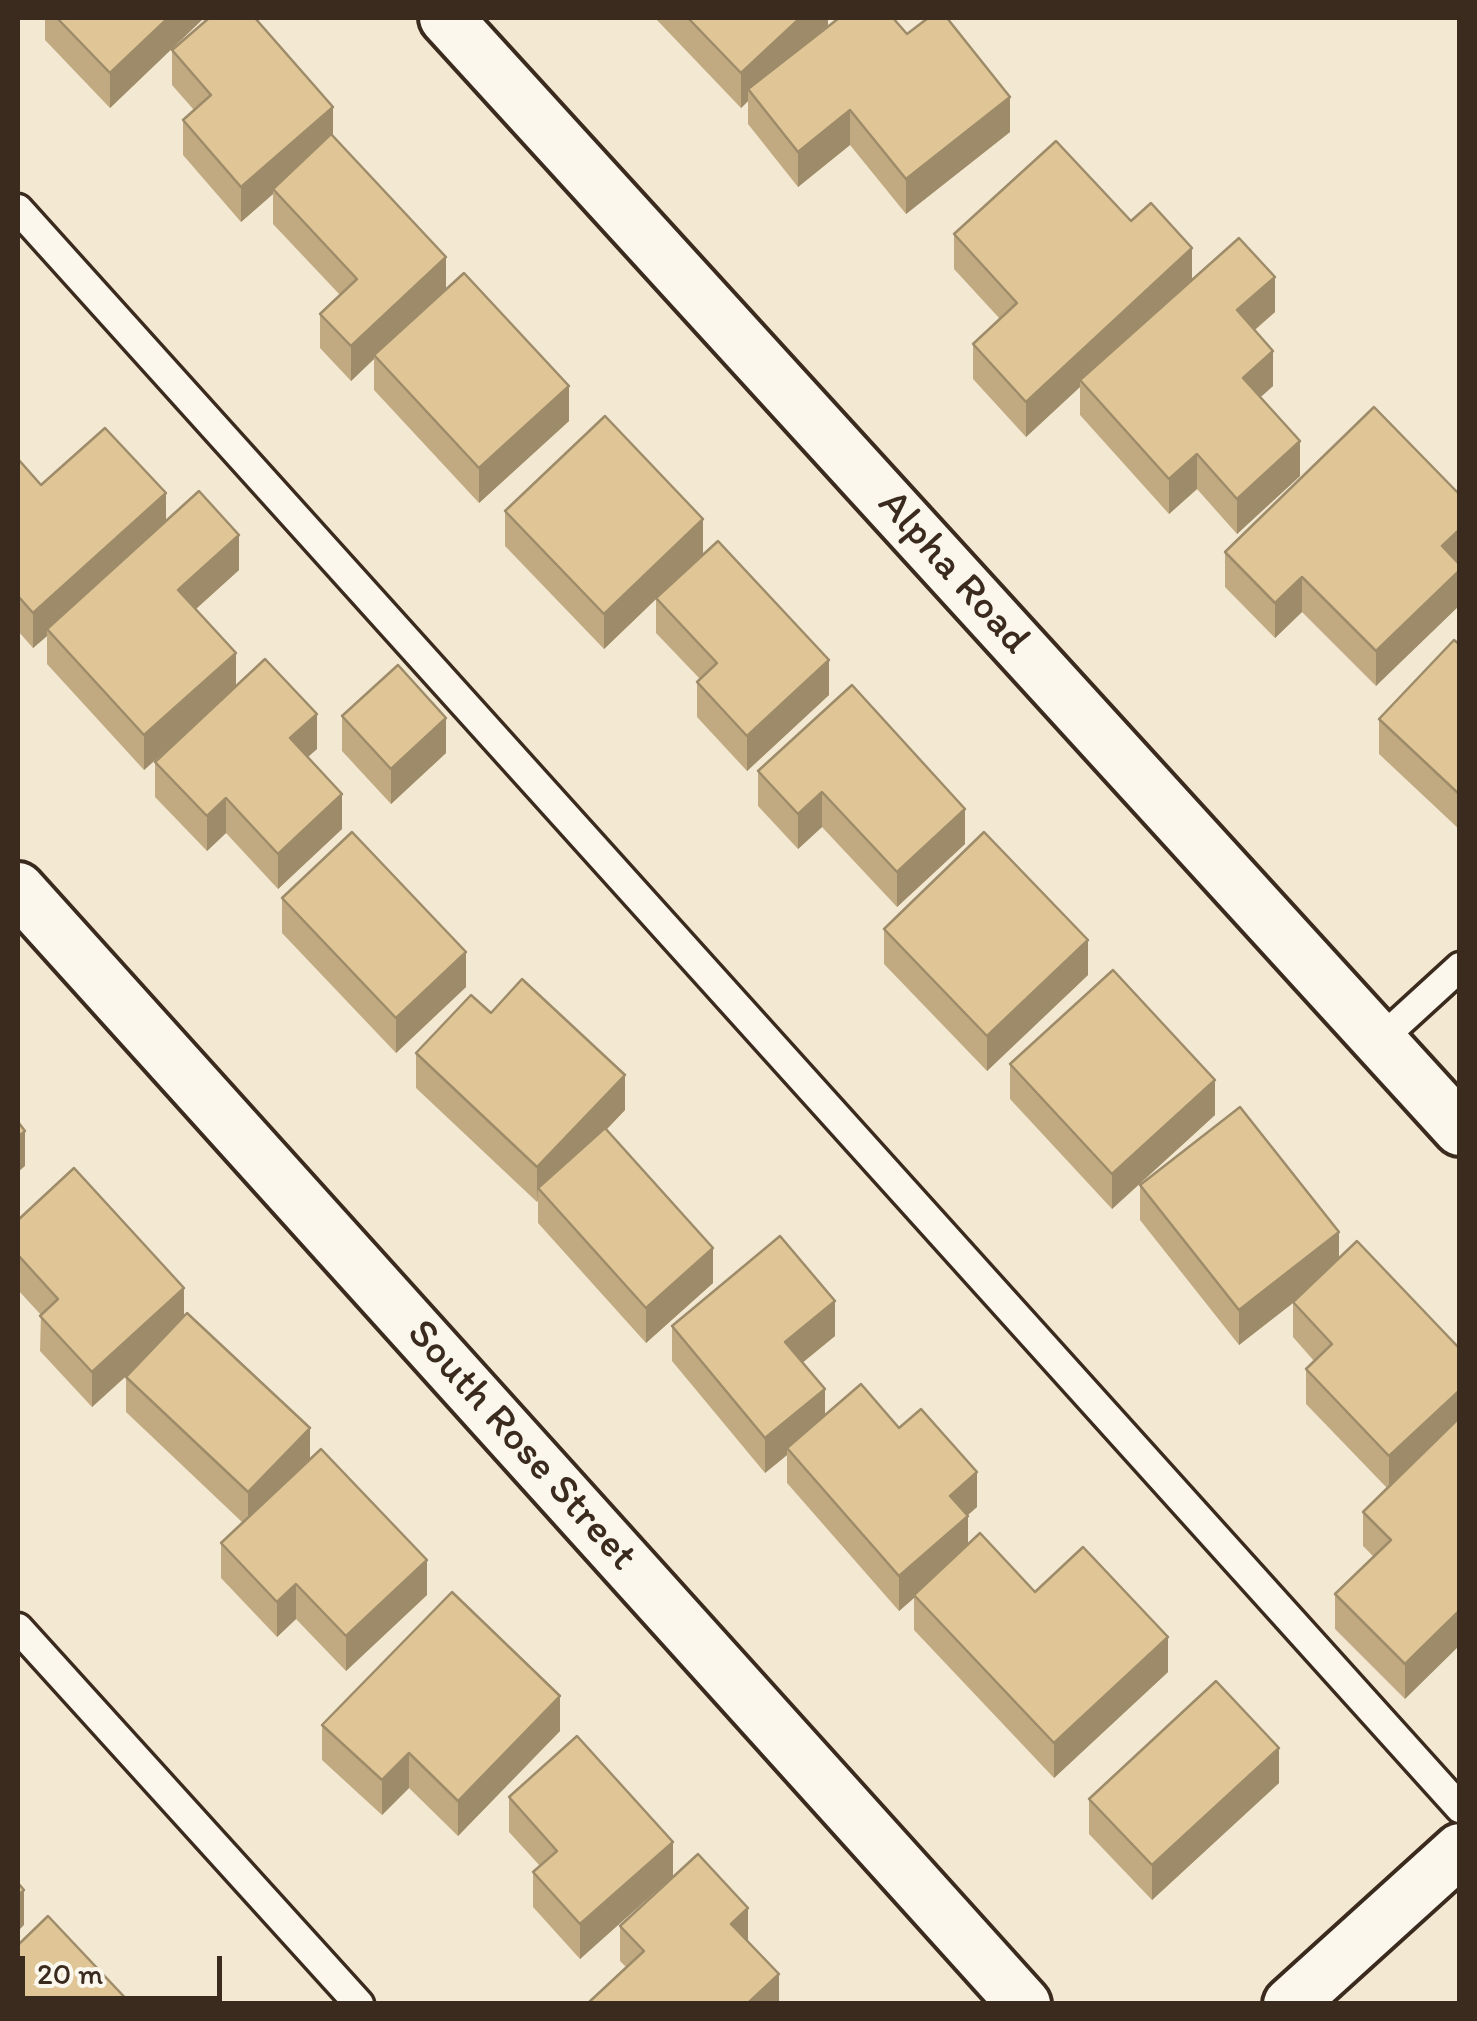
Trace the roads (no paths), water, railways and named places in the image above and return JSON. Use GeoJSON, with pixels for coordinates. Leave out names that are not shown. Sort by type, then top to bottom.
{"type":"FeatureCollection","features":[{"type":"Feature","properties":{"kind":"street","name":"Alpha Road"},"geometry":{"type":"LineString","coordinates":[[446,18],[1460,1129]]}},
{"type":"Feature","properties":{"kind":"street","name":"South Rose Street"},"geometry":{"type":"LineString","coordinates":[[18,890],[1024,2004]]}},
{"type":"Feature","properties":{"kind":"street"},"geometry":{"type":"LineString","coordinates":[[1290,2004],[1460,1850]]}},
{"type":"Feature","properties":{"kind":"lane"},"geometry":{"type":"LineString","coordinates":[[18,209],[1460,1808]]}},
{"type":"Feature","properties":{"kind":"lane"},"geometry":{"type":"LineString","coordinates":[[1380,1041],[1460,967]]}},
{"type":"Feature","properties":{"kind":"lane"},"geometry":{"type":"LineString","coordinates":[[18,1628],[359,2004]]}}]}
